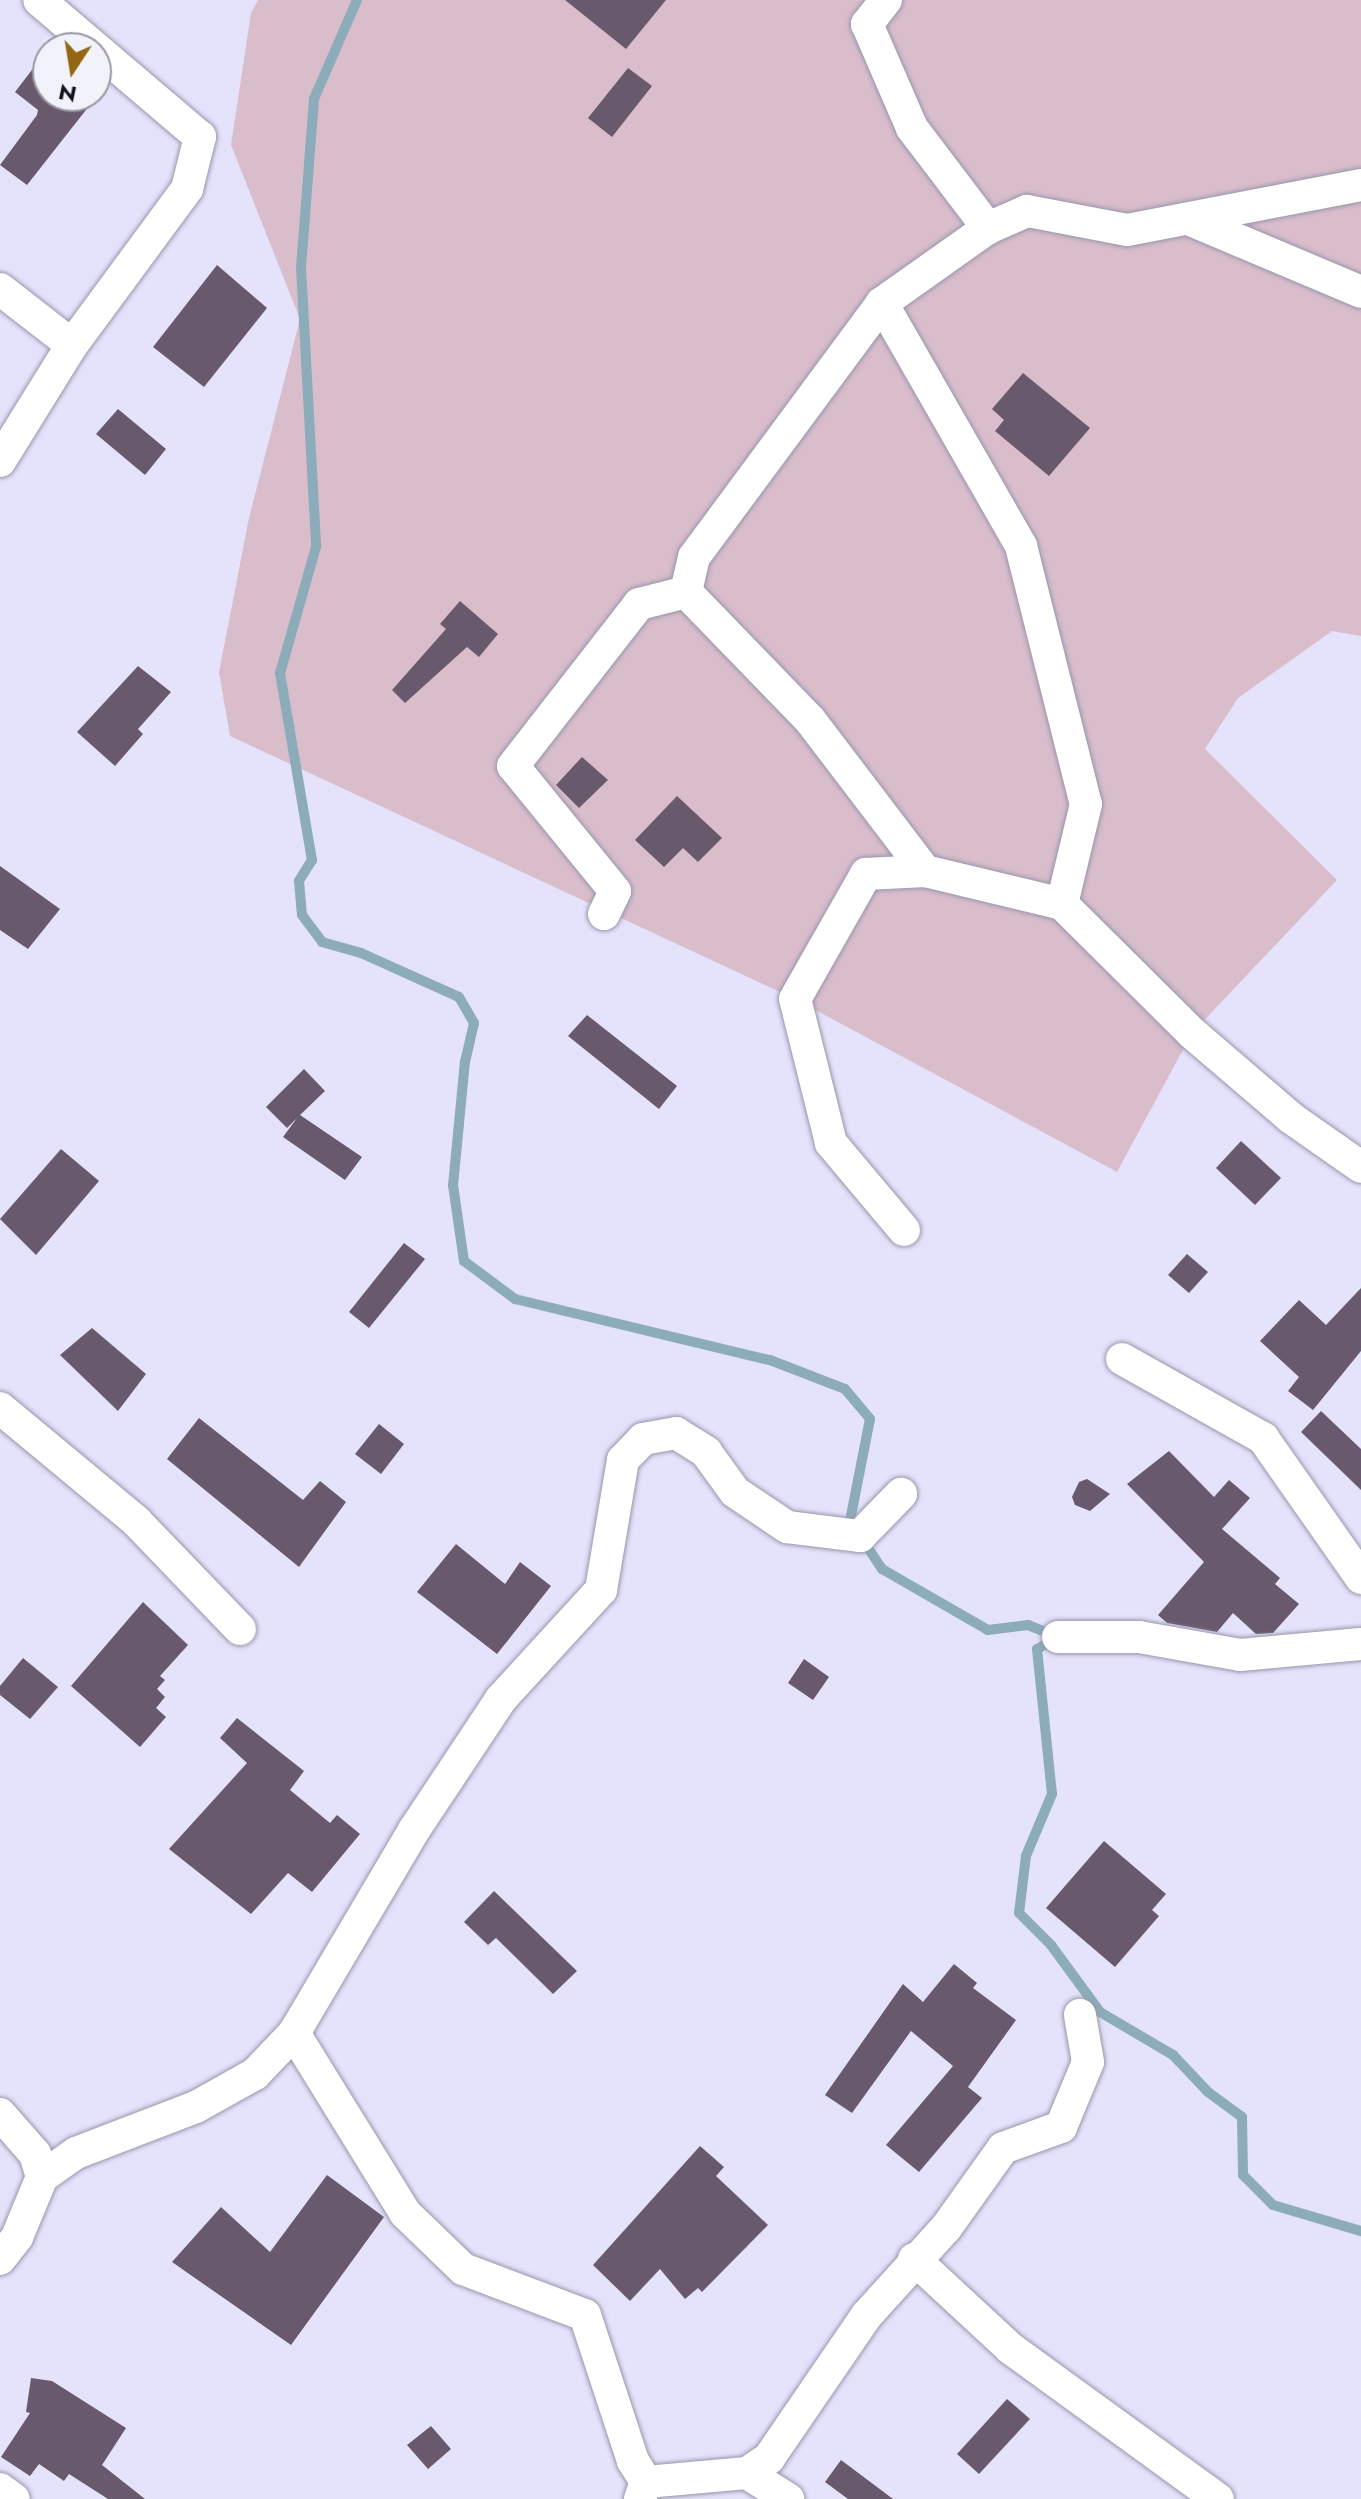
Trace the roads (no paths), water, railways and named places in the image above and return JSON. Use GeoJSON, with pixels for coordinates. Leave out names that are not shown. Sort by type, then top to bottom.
{"type":"FeatureCollection","features":[{"type":"Feature","properties":{"kind":"street"},"geometry":{"type":"LineString","coordinates":[[0,461],[72,345],[187,189],[200,137],[39,0]]}},
{"type":"Feature","properties":{"kind":"street"},"geometry":{"type":"LineString","coordinates":[[886,0],[867,24],[912,128],[988,228]]}},
{"type":"Feature","properties":{"kind":"street"},"geometry":{"type":"LineString","coordinates":[[686,592],[694,557],[882,303],[988,228],[1027,211],[1127,230],[1193,221],[1361,185]]}},
{"type":"Feature","properties":{"kind":"street"},"geometry":{"type":"LineString","coordinates":[[1193,221],[1361,292]]}},
{"type":"Feature","properties":{"kind":"street"},"geometry":{"type":"LineString","coordinates":[[0,289],[72,345]]}},
{"type":"Feature","properties":{"kind":"street"},"geometry":{"type":"LineString","coordinates":[[882,303],[1021,546],[1086,804],[1062,904]]}},
{"type":"Feature","properties":{"kind":"street"},"geometry":{"type":"LineString","coordinates":[[686,592],[810,720],[925,871]]}},
{"type":"Feature","properties":{"kind":"street"},"geometry":{"type":"LineString","coordinates":[[604,914],[615,891],[513,766],[639,604],[686,592]]}},
{"type":"Feature","properties":{"kind":"street"},"geometry":{"type":"LineString","coordinates":[[904,1230],[831,1143],[795,999],[866,874],[925,871],[1062,904],[1192,1033],[1291,1118],[1361,1167]]}},
{"type":"Feature","properties":{"kind":"street"},"geometry":{"type":"LineString","coordinates":[[1122,1359],[1263,1438],[1361,1578]]}},
{"type":"Feature","properties":{"kind":"street"},"geometry":{"type":"LineString","coordinates":[[0,1408],[136,1521],[240,1629]]}},
{"type":"Feature","properties":{"kind":"street"},"geometry":{"type":"LineString","coordinates":[[0,2259],[17,2237],[42,2177],[76,2153],[196,2107],[255,2074],[294,2033],[414,1830],[501,1699],[601,1590],[623,1460],[643,1439],[676,1433],[706,1452],[735,1492],[787,1527],[860,1536],[901,1494]]}},
{"type":"Feature","properties":{"kind":"street"},"geometry":{"type":"LineString","coordinates":[[1058,1637],[1139,1637],[1240,1655],[1361,1644]]}},
{"type":"Feature","properties":{"kind":"street"},"geometry":{"type":"LineString","coordinates":[[294,2033],[405,2213],[463,2269],[585,2315],[643,2490],[747,2473],[769,2458],[867,2315],[914,2259],[946,2228],[1003,2148],[1061,2127],[1088,2062],[1080,2015]]}},
{"type":"Feature","properties":{"kind":"street"},"geometry":{"type":"LineString","coordinates":[[0,2114],[35,2154],[42,2177]]}},
{"type":"Feature","properties":{"kind":"street"},"geometry":{"type":"LineString","coordinates":[[914,2259],[1010,2348],[1218,2499]]}},
{"type":"Feature","properties":{"kind":"street"},"geometry":{"type":"LineString","coordinates":[[747,2473],[788,2499]]}},
{"type":"Feature","properties":{"kind":"street"},"geometry":{"type":"LineString","coordinates":[[0,2489],[14,2499]]}},
{"type":"Feature","properties":{"kind":"waterway"},"geometry":{"type":"LineString","coordinates":[[357,0],[314,99],[301,267],[316,547],[280,673],[312,860],[299,881],[302,915],[322,942],[361,953],[459,997],[474,1023],[465,1061],[453,1185],[464,1261],[515,1299],[770,1360],[845,1389],[870,1419],[850,1521],[882,1569],[988,1630],[1028,1625],[1058,1637],[1037,1649],[1052,1794],[1026,1856],[1019,1913],[1051,1945],[1100,2012],[1173,2055],[1208,2092],[1242,2117],[1243,2175],[1273,2205],[1361,2231]]}}]}
